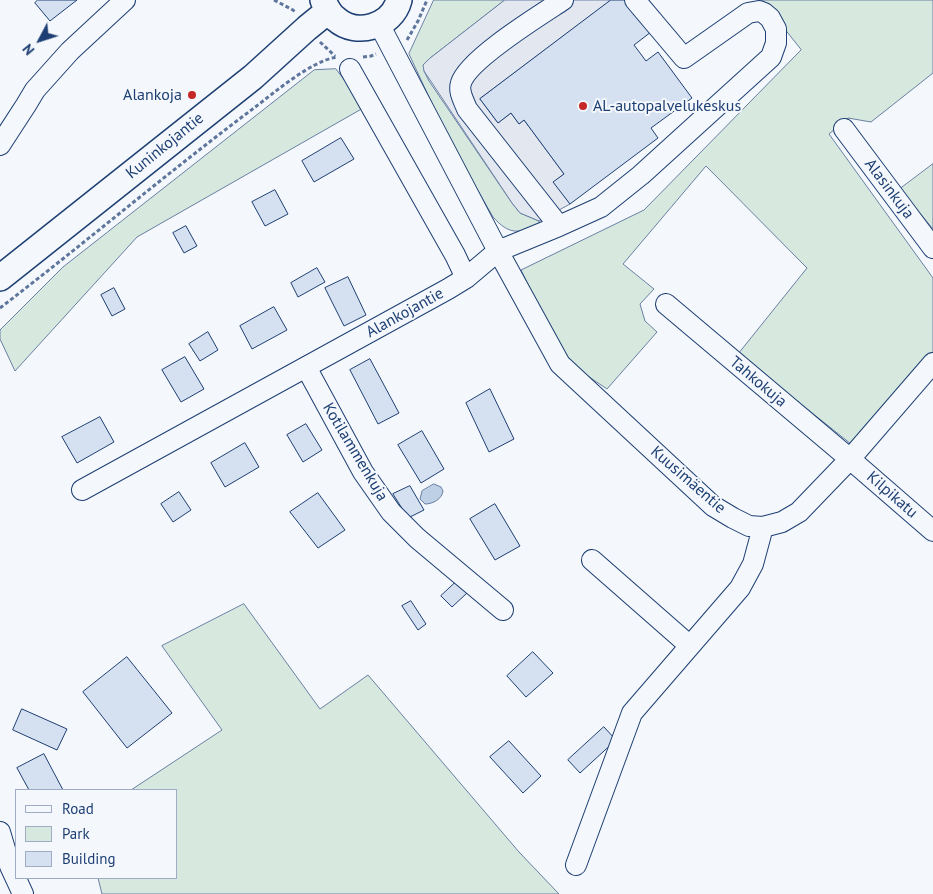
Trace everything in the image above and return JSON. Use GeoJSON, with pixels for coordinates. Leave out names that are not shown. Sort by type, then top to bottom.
{"type":"FeatureCollection","features":[{"type":"Feature","properties":{"kind":"main road"},"geometry":{"type":"LineString","coordinates":[[325,5],[336,20],[346,26],[368,28],[379,24],[390,16],[399,0]]}},
{"type":"Feature","properties":{"kind":"main road","name":"Kuninkojantie"},"geometry":{"type":"LineString","coordinates":[[0,278],[253,76],[307,28],[325,5]]}},
{"type":"Feature","properties":{"kind":"street"},"geometry":{"type":"LineString","coordinates":[[0,145],[35,90],[70,51],[125,0]]}},
{"type":"Feature","properties":{"kind":"street"},"geometry":{"type":"LineString","coordinates":[[559,226],[467,109],[461,96],[461,83],[474,64],[512,33],[564,0]]}},
{"type":"Feature","properties":{"kind":"street","name":"Alankojantie"},"geometry":{"type":"LineString","coordinates":[[82,490],[448,289],[466,278],[498,252],[601,207],[641,175],[771,57],[776,43],[776,29],[770,18],[764,13],[759,11],[748,12],[684,58],[635,0]]}},
{"type":"Feature","properties":{"kind":"street"},"geometry":{"type":"LineString","coordinates":[[379,24],[498,252]]}},
{"type":"Feature","properties":{"kind":"street"},"geometry":{"type":"LineString","coordinates":[[350,62],[466,278]]}},
{"type":"Feature","properties":{"kind":"street","name":"Alasinkuja"},"geometry":{"type":"LineString","coordinates":[[844,129],[933,248]]}},
{"type":"Feature","properties":{"kind":"street","name":"Kuusimäentie"},"geometry":{"type":"LineString","coordinates":[[498,252],[560,364],[713,506],[749,526],[763,527]]}},
{"type":"Feature","properties":{"kind":"street","name":"Tahkokuja"},"geometry":{"type":"LineString","coordinates":[[666,304],[850,460]]}},
{"type":"Feature","properties":{"kind":"street"},"geometry":{"type":"LineString","coordinates":[[576,864],[632,714],[740,588],[754,564],[763,527],[782,522],[799,512],[850,460],[933,363]]}},
{"type":"Feature","properties":{"kind":"street","name":"Kotilammenkuja"},"geometry":{"type":"LineString","coordinates":[[306,367],[363,472],[391,512],[417,538],[503,610]]}},
{"type":"Feature","properties":{"kind":"street","name":"Kilpikatu"},"geometry":{"type":"LineString","coordinates":[[850,460],[933,531]]}},
{"type":"Feature","properties":{"kind":"street"},"geometry":{"type":"LineString","coordinates":[[592,560],[690,646]]}},
{"type":"Feature","properties":{"kind":"street"},"geometry":{"type":"LineString","coordinates":[[0,832],[15,877]]}},
{"type":"Feature","properties":{"kind":"street"},"geometry":{"type":"LineString","coordinates":[[16,879],[23,894]]}},
{"type":"Feature","properties":{"kind":"path"},"geometry":{"type":"LineString","coordinates":[[274,0],[293,10]]}},
{"type":"Feature","properties":{"kind":"path"},"geometry":{"type":"LineString","coordinates":[[407,40],[427,0]]}},
{"type":"Feature","properties":{"kind":"path"},"geometry":{"type":"LineString","coordinates":[[0,308],[226,129],[297,76],[323,60],[335,56],[350,62],[371,56]]}},
{"type":"Feature","properties":{"kind":"green space"},"geometry":{"type":"Polygon","coordinates":[[[434,0],[505,0],[429,59],[424,71],[512,203],[520,213],[539,221],[539,224],[526,230],[509,230],[493,217],[449,140],[409,54],[434,0]]]}},
{"type":"Feature","properties":{"kind":"green space"},"geometry":{"type":"Polygon","coordinates":[[[762,0],[933,0],[933,73],[871,122],[848,118],[829,134],[933,278],[933,352],[851,444],[738,354],[807,268],[706,166],[623,264],[654,289],[640,304],[645,321],[657,332],[607,389],[564,360],[521,270],[644,210],[801,50],[762,0]]]}},
{"type":"Feature","properties":{"kind":"green space"},"geometry":{"type":"Polygon","coordinates":[[[336,69],[365,107],[137,237],[15,371],[0,339],[0,330],[63,267],[314,70],[336,69]]]}},
{"type":"Feature","properties":{"kind":"green space"},"geometry":{"type":"Polygon","coordinates":[[[933,164],[933,229],[900,189],[933,164]]]}},
{"type":"Feature","properties":{"kind":"green space"},"geometry":{"type":"Polygon","coordinates":[[[244,604],[320,709],[368,675],[519,852],[559,894],[102,894],[98,879],[178,879],[178,789],[133,789],[222,730],[162,646],[244,604]]]}},
{"type":"Feature","properties":{"kind":"shaded area"},"geometry":{"type":"Polygon","coordinates":[[[505,0],[612,0],[480,99],[498,123],[511,113],[519,124],[524,120],[564,174],[554,182],[570,204],[539,221],[520,213],[512,203],[424,71],[423,65],[505,0]]]}},
{"type":"Feature","properties":{"kind":"water"},"geometry":{"type":"Polygon","coordinates":[[[434,484],[441,487],[442,494],[437,500],[425,504],[420,499],[422,491],[434,484]]]}},
{"type":"Feature","properties":{"kind":"building"},"geometry":{"type":"Polygon","coordinates":[[[38,0],[77,0],[50,21],[35,3],[38,0]]]}},
{"type":"Feature","properties":{"kind":"building","name":"AL-autopalvelukeskus"},"geometry":{"type":"Polygon","coordinates":[[[611,0],[627,0],[651,32],[634,45],[646,61],[658,52],[692,98],[651,128],[658,138],[570,204],[553,182],[564,174],[524,120],[519,124],[511,113],[498,123],[480,99],[611,0]]]}},
{"type":"Feature","properties":{"kind":"building"},"geometry":{"type":"Polygon","coordinates":[[[341,138],[354,159],[314,182],[302,161],[341,138]]]}},
{"type":"Feature","properties":{"kind":"building"},"geometry":{"type":"Polygon","coordinates":[[[275,190],[288,214],[265,226],[252,202],[275,190]]]}},
{"type":"Feature","properties":{"kind":"building"},"geometry":{"type":"Polygon","coordinates":[[[186,226],[197,246],[184,253],[173,233],[186,226]]]}},
{"type":"Feature","properties":{"kind":"building"},"geometry":{"type":"Polygon","coordinates":[[[317,268],[325,282],[298,297],[291,283],[317,268]]]}},
{"type":"Feature","properties":{"kind":"building"},"geometry":{"type":"Polygon","coordinates":[[[348,277],[366,315],[344,326],[325,288],[348,277]]]}},
{"type":"Feature","properties":{"kind":"building"},"geometry":{"type":"Polygon","coordinates":[[[114,288],[125,309],[112,316],[101,295],[114,288]]]}},
{"type":"Feature","properties":{"kind":"building"},"geometry":{"type":"Polygon","coordinates":[[[274,307],[287,330],[252,349],[240,326],[274,307]]]}},
{"type":"Feature","properties":{"kind":"building"},"geometry":{"type":"Polygon","coordinates":[[[208,332],[218,350],[200,361],[189,344],[208,332]]]}},
{"type":"Feature","properties":{"kind":"building"},"geometry":{"type":"Polygon","coordinates":[[[185,357],[204,389],[181,402],[162,370],[185,357]]]}},
{"type":"Feature","properties":{"kind":"building"},"geometry":{"type":"Polygon","coordinates":[[[370,359],[399,413],[378,424],[350,370],[370,359]]]}},
{"type":"Feature","properties":{"kind":"building"},"geometry":{"type":"Polygon","coordinates":[[[490,389],[514,439],[489,452],[466,403],[490,389]]]}},
{"type":"Feature","properties":{"kind":"building"},"geometry":{"type":"Polygon","coordinates":[[[100,417],[114,442],[77,463],[62,437],[100,417]]]}},
{"type":"Feature","properties":{"kind":"building"},"geometry":{"type":"Polygon","coordinates":[[[306,424],[322,450],[303,462],[287,435],[306,424]]]}},
{"type":"Feature","properties":{"kind":"building"},"geometry":{"type":"Polygon","coordinates":[[[422,431],[444,469],[421,483],[398,445],[422,431]]]}},
{"type":"Feature","properties":{"kind":"building"},"geometry":{"type":"Polygon","coordinates":[[[245,443],[259,467],[225,487],[211,463],[245,443]]]}},
{"type":"Feature","properties":{"kind":"building"},"geometry":{"type":"Polygon","coordinates":[[[410,486],[424,510],[408,518],[393,494],[410,486]]]}},
{"type":"Feature","properties":{"kind":"building"},"geometry":{"type":"Polygon","coordinates":[[[179,492],[191,510],[173,522],[161,504],[179,492]]]}},
{"type":"Feature","properties":{"kind":"building"},"geometry":{"type":"Polygon","coordinates":[[[318,493],[345,530],[318,548],[290,512],[318,493]]]}},
{"type":"Feature","properties":{"kind":"building"},"geometry":{"type":"Polygon","coordinates":[[[495,504],[520,546],[495,560],[470,519],[495,504]]]}},
{"type":"Feature","properties":{"kind":"building"},"geometry":{"type":"Polygon","coordinates":[[[456,582],[467,593],[452,607],[441,596],[456,582]]]}},
{"type":"Feature","properties":{"kind":"building"},"geometry":{"type":"Polygon","coordinates":[[[411,601],[426,624],[418,630],[402,606],[411,601]]]}},
{"type":"Feature","properties":{"kind":"building"},"geometry":{"type":"Polygon","coordinates":[[[533,652],[553,673],[526,697],[507,676],[533,652]]]}},
{"type":"Feature","properties":{"kind":"building"},"geometry":{"type":"Polygon","coordinates":[[[127,657],[172,713],[127,748],[83,692],[127,657]]]}},
{"type":"Feature","properties":{"kind":"building"},"geometry":{"type":"Polygon","coordinates":[[[22,709],[67,729],[57,750],[13,730],[22,709]]]}},
{"type":"Feature","properties":{"kind":"building"},"geometry":{"type":"Polygon","coordinates":[[[604,727],[616,740],[580,773],[568,760],[604,727]]]}},
{"type":"Feature","properties":{"kind":"building"},"geometry":{"type":"Polygon","coordinates":[[[509,741],[541,776],[523,793],[490,757],[509,741]]]}},
{"type":"Feature","properties":{"kind":"building"},"geometry":{"type":"Polygon","coordinates":[[[44,754],[62,789],[28,789],[17,768],[44,754]]]}},
{"type":"Feature","properties":{"kind":"place","name":"Alankoja"},"geometry":{"type":"Point","coordinates":[192,95]}},
{"type":"Feature","properties":{"kind":"place","name":"AL-autopalvelukeskus"},"geometry":{"type":"Point","coordinates":[583,106]}}]}
